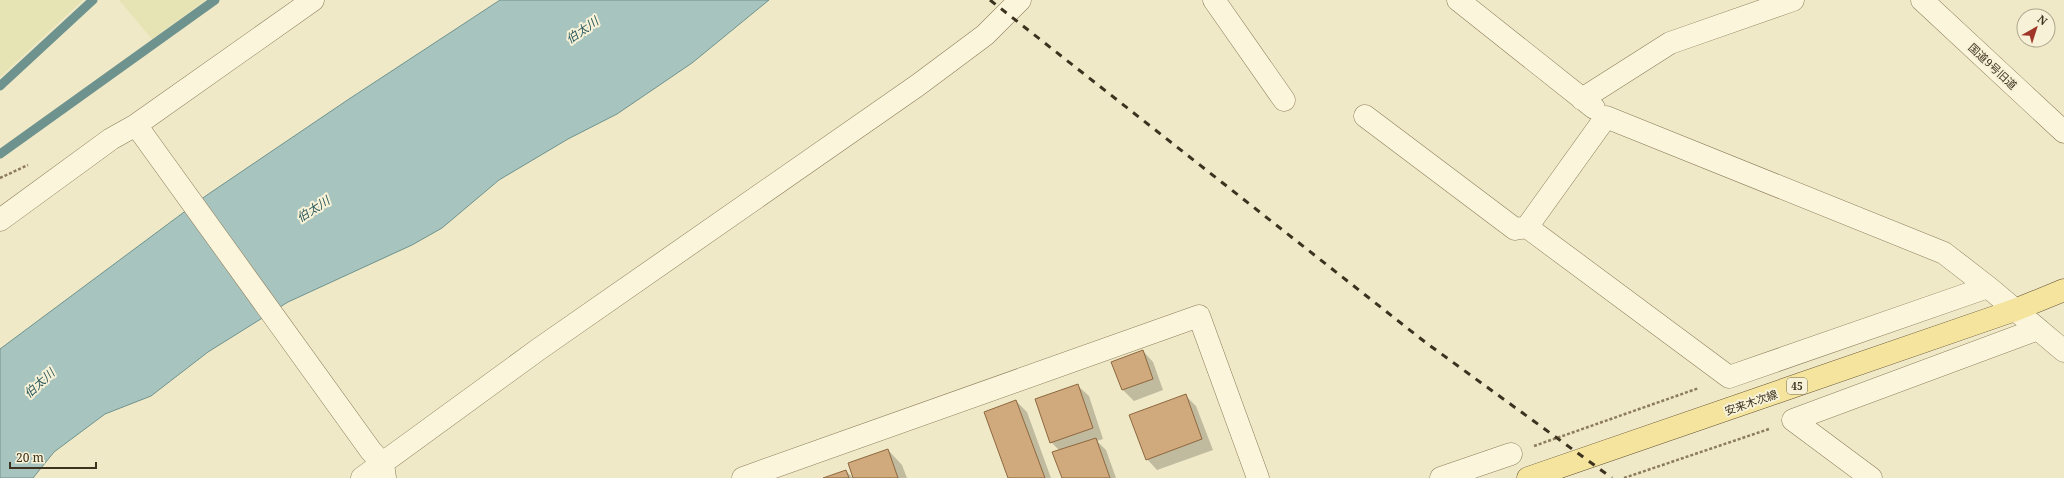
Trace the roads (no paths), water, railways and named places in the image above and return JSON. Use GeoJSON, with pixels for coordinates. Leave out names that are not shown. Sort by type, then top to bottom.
{"type":"FeatureCollection","features":[{"type":"Feature","properties":{"kind":"main road","name":"安来木次線"},"geometry":{"type":"LineString","coordinates":[[1528,478],[2015,310],[2064,290]]}},
{"type":"Feature","properties":{"kind":"street"},"geometry":{"type":"LineString","coordinates":[[0,220],[111,139],[142,132],[313,0]]}},
{"type":"Feature","properties":{"kind":"street"},"geometry":{"type":"LineString","coordinates":[[362,478],[539,349],[918,85],[985,35],[1020,0]]}},
{"type":"Feature","properties":{"kind":"street"},"geometry":{"type":"LineString","coordinates":[[1214,0],[1284,100]]}},
{"type":"Feature","properties":{"kind":"street"},"geometry":{"type":"LineString","coordinates":[[1458,0],[1582,100],[1606,116],[1944,253],[1988,287],[2064,351]]}},
{"type":"Feature","properties":{"kind":"street"},"geometry":{"type":"LineString","coordinates":[[1582,100],[1670,43],[1793,0]]}},
{"type":"Feature","properties":{"kind":"street","name":"国道9号旧道"},"geometry":{"type":"LineString","coordinates":[[1922,0],[2064,132]]}},
{"type":"Feature","properties":{"kind":"street"},"geometry":{"type":"LineString","coordinates":[[1365,116],[1515,229],[1526,227],[1606,116]]}},
{"type":"Feature","properties":{"kind":"street"},"geometry":{"type":"LineString","coordinates":[[142,132],[380,464]]}},
{"type":"Feature","properties":{"kind":"street"},"geometry":{"type":"LineString","coordinates":[[1526,227],[1729,377],[1988,287]]}},
{"type":"Feature","properties":{"kind":"street"},"geometry":{"type":"LineString","coordinates":[[743,478],[1199,316],[1258,478]]}},
{"type":"Feature","properties":{"kind":"street"},"geometry":{"type":"LineString","coordinates":[[1872,478],[1793,420],[2038,329]]}},
{"type":"Feature","properties":{"kind":"street"},"geometry":{"type":"LineString","coordinates":[[1441,478],[1511,454]]}},
{"type":"Feature","properties":{"kind":"water","name":"伯太川"},"geometry":{"type":"Polygon","coordinates":[[[500,0],[769,0],[692,63],[617,114],[568,139],[499,180],[442,228],[412,245],[288,302],[208,352],[151,396],[105,414],[54,452],[33,478],[0,478],[0,349],[207,195],[349,99],[500,0]]]}},
{"type":"Feature","properties":{"kind":"waterway"},"geometry":{"type":"LineString","coordinates":[[0,86],[93,0]]}},
{"type":"Feature","properties":{"kind":"waterway"},"geometry":{"type":"LineString","coordinates":[[0,154],[215,0]]}},
{"type":"Feature","properties":{"kind":"railway"},"geometry":{"type":"LineString","coordinates":[[990,0],[1425,342],[1612,478]]}}]}
